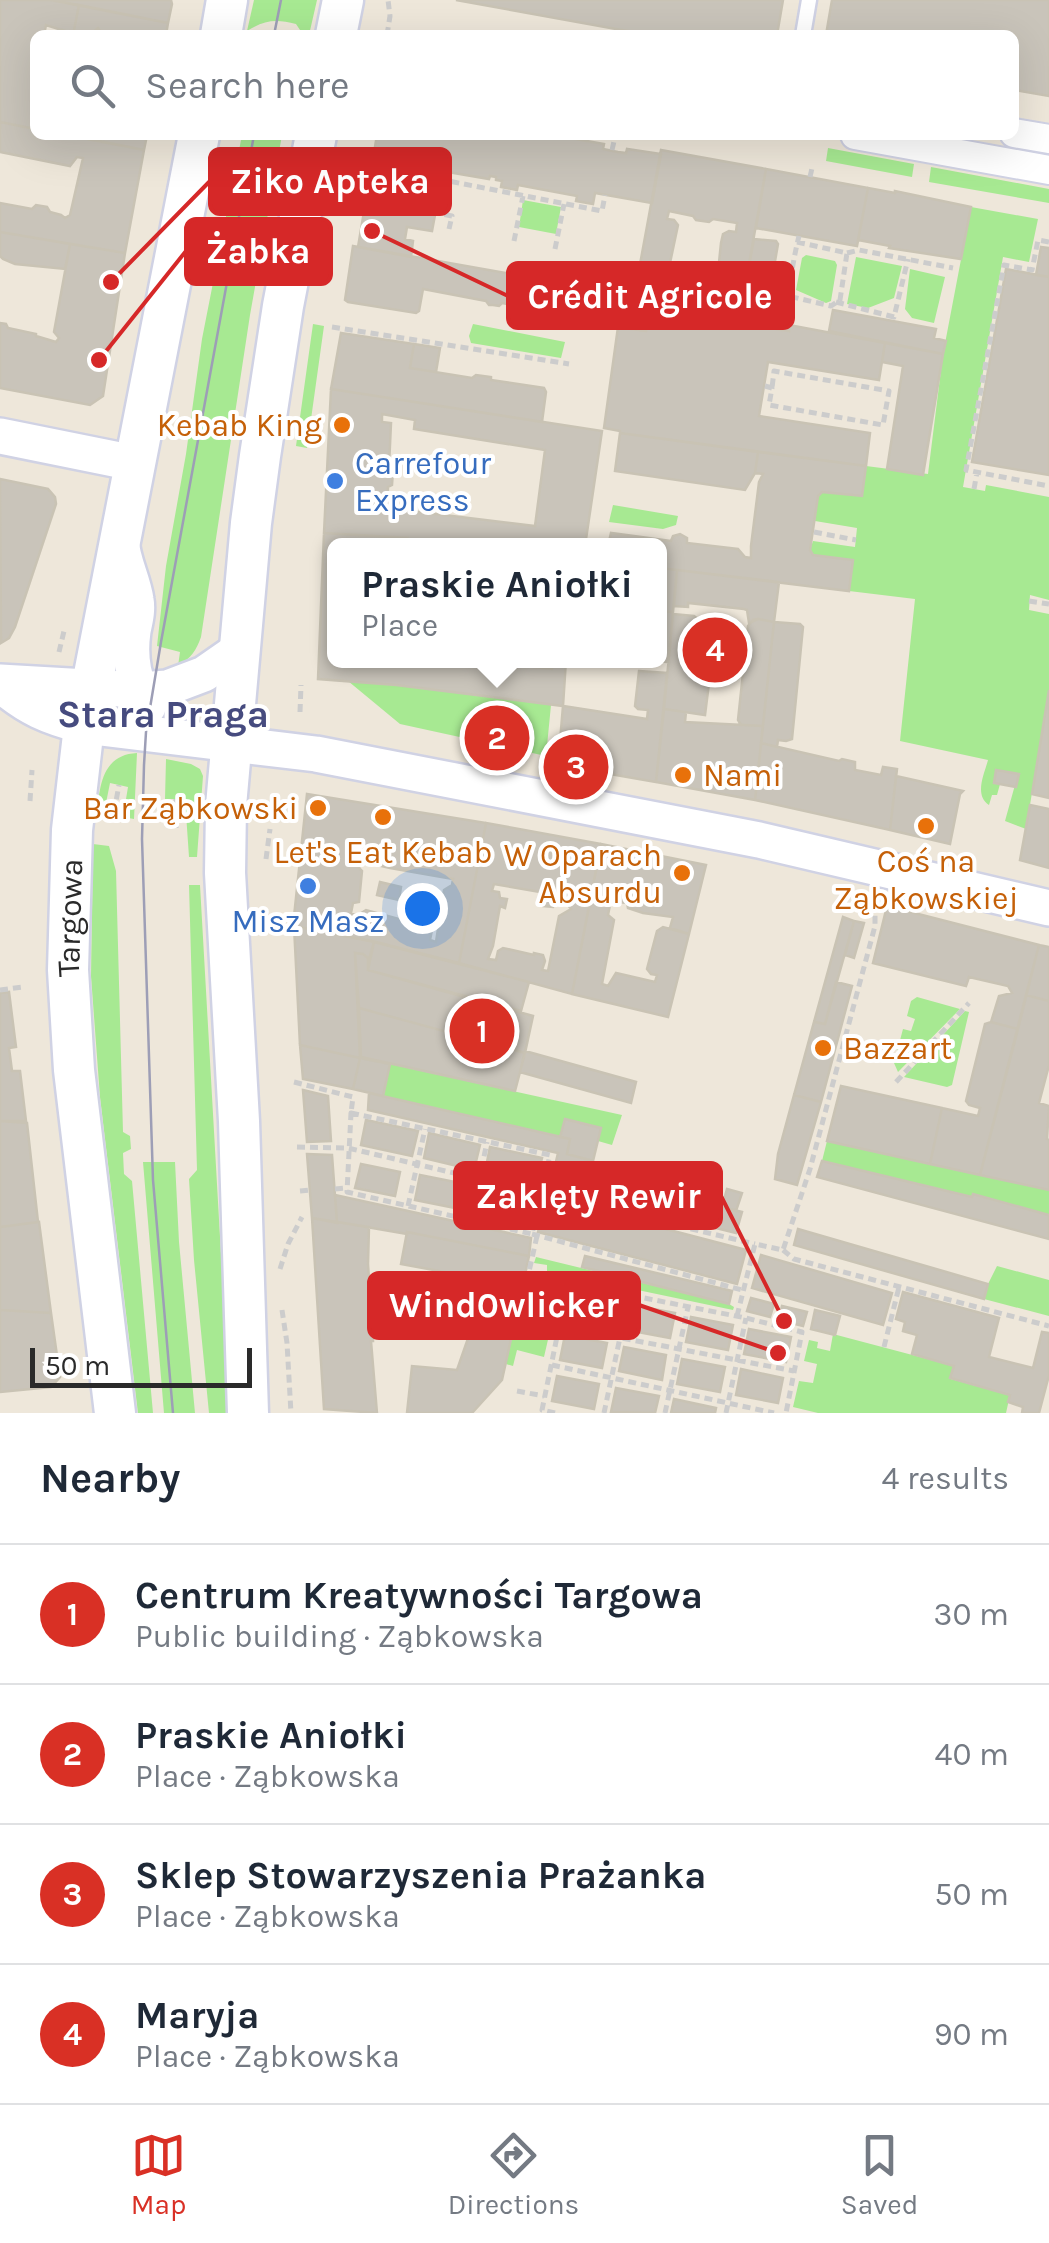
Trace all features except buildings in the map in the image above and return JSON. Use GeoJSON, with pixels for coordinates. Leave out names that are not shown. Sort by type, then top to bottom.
{"type":"FeatureCollection","features":[{"type":"Feature","properties":{"kind":"main road"},"geometry":{"type":"LineString","coordinates":[[222,30],[227,0]]}},
{"type":"Feature","properties":{"kind":"main road","name":"Targowa"},"geometry":{"type":"LineString","coordinates":[[116,1413],[74,1070],[69,986],[72,830],[88,707],[199,140]]}},
{"type":"Feature","properties":{"kind":"main road"},"geometry":{"type":"LineString","coordinates":[[248,1413],[239,1121],[225,873],[226,806],[260,456],[283,306],[315,140]]}},
{"type":"Feature","properties":{"kind":"street"},"geometry":{"type":"LineString","coordinates":[[1019,134],[1049,139]]}},
{"type":"Feature","properties":{"kind":"street"},"geometry":{"type":"LineString","coordinates":[[883,140],[1049,170]]}},
{"type":"Feature","properties":{"kind":"street"},"geometry":{"type":"LineString","coordinates":[[0,436],[134,463]]}},
{"type":"Feature","properties":{"kind":"street"},"geometry":{"type":"LineString","coordinates":[[120,535],[136,599],[133,670],[139,690],[170,735]]}},
{"type":"Feature","properties":{"kind":"street"},"geometry":{"type":"LineString","coordinates":[[0,683],[20,702],[59,720],[139,690],[167,688],[191,680],[240,649]]}},
{"type":"Feature","properties":{"kind":"street"},"geometry":{"type":"LineString","coordinates":[[88,707],[170,735],[316,754],[759,840],[1049,908]]}},
{"type":"Feature","properties":{"kind":"lane"},"geometry":{"type":"LineString","coordinates":[[803,30],[808,0]]}},
{"type":"Feature","properties":{"kind":"path"},"geometry":{"type":"LineString","coordinates":[[387,30],[388,0]]}},
{"type":"Feature","properties":{"kind":"path"},"geometry":{"type":"LineString","coordinates":[[612,150],[614,140]]}},
{"type":"Feature","properties":{"kind":"path"},"geometry":{"type":"LineString","coordinates":[[810,177],[812,168]]}},
{"type":"Feature","properties":{"kind":"path"},"geometry":{"type":"LineString","coordinates":[[345,172],[351,204]]}},
{"type":"Feature","properties":{"kind":"path"},"geometry":{"type":"LineString","coordinates":[[449,229],[452,216],[426,211],[433,178],[602,211],[605,194]]}},
{"type":"Feature","properties":{"kind":"path"},"geometry":{"type":"LineString","coordinates":[[514,241],[522,196]]}},
{"type":"Feature","properties":{"kind":"path"},"geometry":{"type":"LineString","coordinates":[[555,249],[564,204]]}},
{"type":"Feature","properties":{"kind":"path"},"geometry":{"type":"LineString","coordinates":[[847,252],[840,300],[831,306],[788,296],[798,239],[847,252],[860,250],[953,268]]}},
{"type":"Feature","properties":{"kind":"path"},"geometry":{"type":"LineString","coordinates":[[1049,242],[1038,240],[1032,270],[1004,265],[966,470],[1049,486]]}},
{"type":"Feature","properties":{"kind":"path"},"geometry":{"type":"LineString","coordinates":[[836,302],[894,317],[908,259]]}},
{"type":"Feature","properties":{"kind":"path"},"geometry":{"type":"LineString","coordinates":[[332,327],[569,364]]}},
{"type":"Feature","properties":{"kind":"path"},"geometry":{"type":"LineString","coordinates":[[774,372],[889,391],[883,425],[769,406],[768,387],[774,372]]}},
{"type":"Feature","properties":{"kind":"path"},"geometry":{"type":"LineString","coordinates":[[974,490],[977,472]]}},
{"type":"Feature","properties":{"kind":"path"},"geometry":{"type":"LineString","coordinates":[[814,532],[856,540]]}},
{"type":"Feature","properties":{"kind":"path"},"geometry":{"type":"LineString","coordinates":[[1029,602],[1049,604]]}},
{"type":"Feature","properties":{"kind":"path"},"geometry":{"type":"LineString","coordinates":[[58,660],[64,630]]}},
{"type":"Feature","properties":{"kind":"path"},"geometry":{"type":"LineString","coordinates":[[300,712],[301,685]]}},
{"type":"Feature","properties":{"kind":"path"},"geometry":{"type":"LineString","coordinates":[[30,800],[32,770]]}},
{"type":"Feature","properties":{"kind":"path"},"geometry":{"type":"LineString","coordinates":[[114,812],[119,785]]}},
{"type":"Feature","properties":{"kind":"path"},"geometry":{"type":"LineString","coordinates":[[176,798],[176,828]]}},
{"type":"Feature","properties":{"kind":"path"},"geometry":{"type":"LineString","coordinates":[[266,859],[270,829]]}},
{"type":"Feature","properties":{"kind":"path"},"geometry":{"type":"LineString","coordinates":[[782,1250],[810,1169],[875,926],[874,903]]}},
{"type":"Feature","properties":{"kind":"path"},"geometry":{"type":"LineString","coordinates":[[0,990],[23,987]]}},
{"type":"Feature","properties":{"kind":"path"},"geometry":{"type":"LineString","coordinates":[[896,1082],[969,1003]]}},
{"type":"Feature","properties":{"kind":"path"},"geometry":{"type":"LineString","coordinates":[[294,1082],[353,1097],[347,1192],[534,1235],[744,1290]]}},
{"type":"Feature","properties":{"kind":"path"},"geometry":{"type":"LineString","coordinates":[[351,1113],[550,1155],[528,1276],[802,1332],[786,1413]]}},
{"type":"Feature","properties":{"kind":"path"},"geometry":{"type":"LineString","coordinates":[[408,1206],[425,1129]]}},
{"type":"Feature","properties":{"kind":"path"},"geometry":{"type":"LineString","coordinates":[[471,1220],[487,1142]]}},
{"type":"Feature","properties":{"kind":"path"},"geometry":{"type":"LineString","coordinates":[[298,1147],[348,1148],[542,1192],[782,1250],[794,1259],[1049,1326]]}},
{"type":"Feature","properties":{"kind":"path"},"geometry":{"type":"LineString","coordinates":[[335,1189],[347,1188]]}},
{"type":"Feature","properties":{"kind":"path"},"geometry":{"type":"LineString","coordinates":[[300,1191],[310,1190]]}},
{"type":"Feature","properties":{"kind":"path"},"geometry":{"type":"LineString","coordinates":[[279,1279],[284,1254],[302,1217]]}},
{"type":"Feature","properties":{"kind":"path"},"geometry":{"type":"LineString","coordinates":[[737,1316],[755,1244]]}},
{"type":"Feature","properties":{"kind":"path"},"geometry":{"type":"LineString","coordinates":[[555,1413],[542,1410],[568,1283]]}},
{"type":"Feature","properties":{"kind":"path"},"geometry":{"type":"LineString","coordinates":[[884,1348],[899,1286]]}},
{"type":"Feature","properties":{"kind":"path"},"geometry":{"type":"LineString","coordinates":[[280,1295],[291,1413]]}},
{"type":"Feature","properties":{"kind":"path"},"geometry":{"type":"LineString","coordinates":[[604,1413],[629,1295]]}},
{"type":"Feature","properties":{"kind":"path"},"geometry":{"type":"LineString","coordinates":[[664,1413],[688,1306]]}},
{"type":"Feature","properties":{"kind":"path"},"geometry":{"type":"LineString","coordinates":[[726,1413],[746,1318]]}},
{"type":"Feature","properties":{"kind":"path"},"geometry":{"type":"LineString","coordinates":[[559,1326],[794,1372]]}},
{"type":"Feature","properties":{"kind":"path"},"geometry":{"type":"LineString","coordinates":[[551,1365],[774,1413]]}},
{"type":"Feature","properties":{"kind":"path"},"geometry":{"type":"LineString","coordinates":[[517,1391],[544,1396]]}},
{"type":"Feature","properties":{"kind":"green space"},"geometry":{"type":"Polygon","coordinates":[[[254,0],[317,0],[310,30],[300,30],[296,24],[282,21],[247,30],[254,0]]]}},
{"type":"Feature","properties":{"kind":"green space"},"geometry":{"type":"Polygon","coordinates":[[[241,140],[281,140],[201,637],[193,654],[178,666],[180,652],[157,646],[202,339],[241,140]]]}},
{"type":"Feature","properties":{"kind":"green space"},"geometry":{"type":"Polygon","coordinates":[[[828,148],[914,164],[912,177],[826,161],[828,148]]]}},
{"type":"Feature","properties":{"kind":"green space"},"geometry":{"type":"Polygon","coordinates":[[[931,167],[1049,189],[1049,203],[929,182],[931,167]]]}},
{"type":"Feature","properties":{"kind":"green space"},"geometry":{"type":"Polygon","coordinates":[[[523,200],[561,207],[556,234],[519,227],[523,200]]]}},
{"type":"Feature","properties":{"kind":"green space"},"geometry":{"type":"Polygon","coordinates":[[[971,207],[1038,219],[1029,262],[1003,257],[963,487],[985,491],[986,485],[1049,497],[1049,600],[1030,595],[1029,610],[1049,614],[1049,690],[1026,829],[1005,821],[1018,774],[996,770],[994,783],[1000,784],[989,805],[981,790],[988,760],[900,741],[915,599],[849,591],[853,560],[813,555],[810,550],[813,541],[855,547],[857,528],[815,521],[822,492],[861,496],[866,466],[928,474],[943,354],[971,207]]]}},
{"type":"Feature","properties":{"kind":"green space"},"geometry":{"type":"Polygon","coordinates":[[[806,255],[835,261],[831,301],[826,303],[796,290],[802,258],[806,255]]]}},
{"type":"Feature","properties":{"kind":"green space"},"geometry":{"type":"Polygon","coordinates":[[[856,257],[902,266],[894,298],[868,308],[847,304],[856,257]]]}},
{"type":"Feature","properties":{"kind":"green space"},"geometry":{"type":"Polygon","coordinates":[[[910,269],[945,277],[934,323],[912,318],[905,309],[910,269]]]}},
{"type":"Feature","properties":{"kind":"green space"},"geometry":{"type":"Polygon","coordinates":[[[313,324],[324,326],[307,448],[296,446],[313,324]]]}},
{"type":"Feature","properties":{"kind":"green space"},"geometry":{"type":"Polygon","coordinates":[[[473,324],[565,342],[561,358],[471,343],[473,324]]]}},
{"type":"Feature","properties":{"kind":"green space"},"geometry":{"type":"Polygon","coordinates":[[[613,505],[678,516],[676,525],[663,529],[609,522],[613,505]]]}},
{"type":"Feature","properties":{"kind":"green space"},"geometry":{"type":"Polygon","coordinates":[[[348,681],[551,705],[546,756],[400,724],[348,681]]]}},
{"type":"Feature","properties":{"kind":"green space"},"geometry":{"type":"Polygon","coordinates":[[[137,753],[134,819],[123,817],[128,787],[110,783],[104,813],[96,818],[101,785],[109,767],[125,755],[137,753]]]}},
{"type":"Feature","properties":{"kind":"green space"},"geometry":{"type":"Polygon","coordinates":[[[166,759],[191,764],[203,776],[197,857],[189,857],[185,799],[165,799],[166,759]]]}},
{"type":"Feature","properties":{"kind":"green space"},"geometry":{"type":"Polygon","coordinates":[[[93,844],[109,846],[116,871],[123,1132],[130,1136],[131,1149],[123,1153],[124,1174],[132,1181],[153,1413],[138,1413],[100,1097],[91,976],[93,844]]]}},
{"type":"Feature","properties":{"kind":"green space"},"geometry":{"type":"Polygon","coordinates":[[[189,885],[200,885],[230,1413],[209,1413],[194,1260],[189,1179],[197,1170],[189,885]]]}},
{"type":"Feature","properties":{"kind":"green space"},"geometry":{"type":"Polygon","coordinates":[[[917,997],[960,1009],[898,1072],[894,1063],[903,1029],[911,1031],[915,1019],[907,1016],[911,1001],[917,997]]]}},
{"type":"Feature","properties":{"kind":"green space"},"geometry":{"type":"Polygon","coordinates":[[[965,1011],[969,1012],[952,1085],[904,1077],[965,1011]]]}},
{"type":"Feature","properties":{"kind":"green space"},"geometry":{"type":"Polygon","coordinates":[[[390,1064],[622,1115],[612,1145],[598,1141],[601,1128],[565,1119],[560,1137],[383,1096],[390,1064]]]}},
{"type":"Feature","properties":{"kind":"green space"},"geometry":{"type":"Polygon","coordinates":[[[827,1141],[1049,1190],[1049,1215],[974,1194],[972,1197],[822,1161],[827,1141]]]}},
{"type":"Feature","properties":{"kind":"green space"},"geometry":{"type":"Polygon","coordinates":[[[143,1162],[175,1162],[195,1413],[164,1413],[143,1162]]]}},
{"type":"Feature","properties":{"kind":"green space"},"geometry":{"type":"Polygon","coordinates":[[[536,1257],[734,1307],[733,1310],[547,1271],[547,1265],[534,1263],[536,1257]]]}},
{"type":"Feature","properties":{"kind":"green space"},"geometry":{"type":"Polygon","coordinates":[[[997,1266],[1049,1280],[1049,1316],[984,1299],[997,1266]]]}},
{"type":"Feature","properties":{"kind":"green space"},"geometry":{"type":"Polygon","coordinates":[[[523,1283],[558,1290],[553,1310],[540,1308],[537,1328],[550,1331],[544,1357],[517,1350],[513,1366],[506,1364],[523,1283]]]}},
{"type":"Feature","properties":{"kind":"green space"},"geometry":{"type":"Polygon","coordinates":[[[833,1334],[954,1366],[951,1379],[1010,1395],[1006,1413],[818,1413],[793,1407],[799,1381],[813,1383],[817,1364],[804,1361],[809,1340],[818,1342],[817,1348],[830,1351],[833,1334]]]}},
{"type":"Feature","properties":{"kind":"tram line"},"geometry":{"type":"LineString","coordinates":[[275,30],[281,0]]}},
{"type":"Feature","properties":{"kind":"tram line"},"geometry":{"type":"LineString","coordinates":[[173,1413],[153,1180],[142,839],[146,732],[253,140]]}},
{"type":"Feature","properties":{"kind":"place","name":"Crédit Agricole"},"geometry":{"type":"Point","coordinates":[372,231]}},
{"type":"Feature","properties":{"kind":"place","name":"Ziko Apteka"},"geometry":{"type":"Point","coordinates":[111,282]}},
{"type":"Feature","properties":{"kind":"place","name":"Żabka"},"geometry":{"type":"Point","coordinates":[99,360]}},
{"type":"Feature","properties":{"kind":"place","name":"Kebab King"},"geometry":{"type":"Point","coordinates":[342,425]}},
{"type":"Feature","properties":{"kind":"place","name":"Carrefour Express"},"geometry":{"type":"Point","coordinates":[335,481]}},
{"type":"Feature","properties":{"kind":"place","name":"Maryja"},"geometry":{"type":"Point","coordinates":[715,650]}},
{"type":"Feature","properties":{"kind":"place","name":"Praskie Aniołki"},"geometry":{"type":"Point","coordinates":[497,738]}},
{"type":"Feature","properties":{"kind":"place","name":"Sklep Stowarzyszenia Prażanka"},"geometry":{"type":"Point","coordinates":[576,767]}},
{"type":"Feature","properties":{"kind":"place","name":"Nami"},"geometry":{"type":"Point","coordinates":[683,775]}},
{"type":"Feature","properties":{"kind":"place","name":"Bar Ząbkowski"},"geometry":{"type":"Point","coordinates":[318,808]}},
{"type":"Feature","properties":{"kind":"place","name":"Let's Eat Kebab"},"geometry":{"type":"Point","coordinates":[383,817]}},
{"type":"Feature","properties":{"kind":"place","name":"Coś na Ząbkowskiej"},"geometry":{"type":"Point","coordinates":[926,826]}},
{"type":"Feature","properties":{"kind":"place","name":"W Oparach Absurdu"},"geometry":{"type":"Point","coordinates":[682,873]}},
{"type":"Feature","properties":{"kind":"place","name":"Misz Masz"},"geometry":{"type":"Point","coordinates":[308,886]}},
{"type":"Feature","properties":{"kind":"place","name":"Centrum Kreatywności Targowa"},"geometry":{"type":"Point","coordinates":[482,1031]}},
{"type":"Feature","properties":{"kind":"place","name":"Bazzart"},"geometry":{"type":"Point","coordinates":[823,1048]}},
{"type":"Feature","properties":{"kind":"place","name":"Zaklęty Rewir"},"geometry":{"type":"Point","coordinates":[784,1321]}},
{"type":"Feature","properties":{"kind":"place","name":"Wind0wlicker"},"geometry":{"type":"Point","coordinates":[778,1353]}},
{"type":"Feature","properties":{"kind":"district","name":"Stara Praga"},"geometry":{"type":"Point","coordinates":[163,714]}}]}
